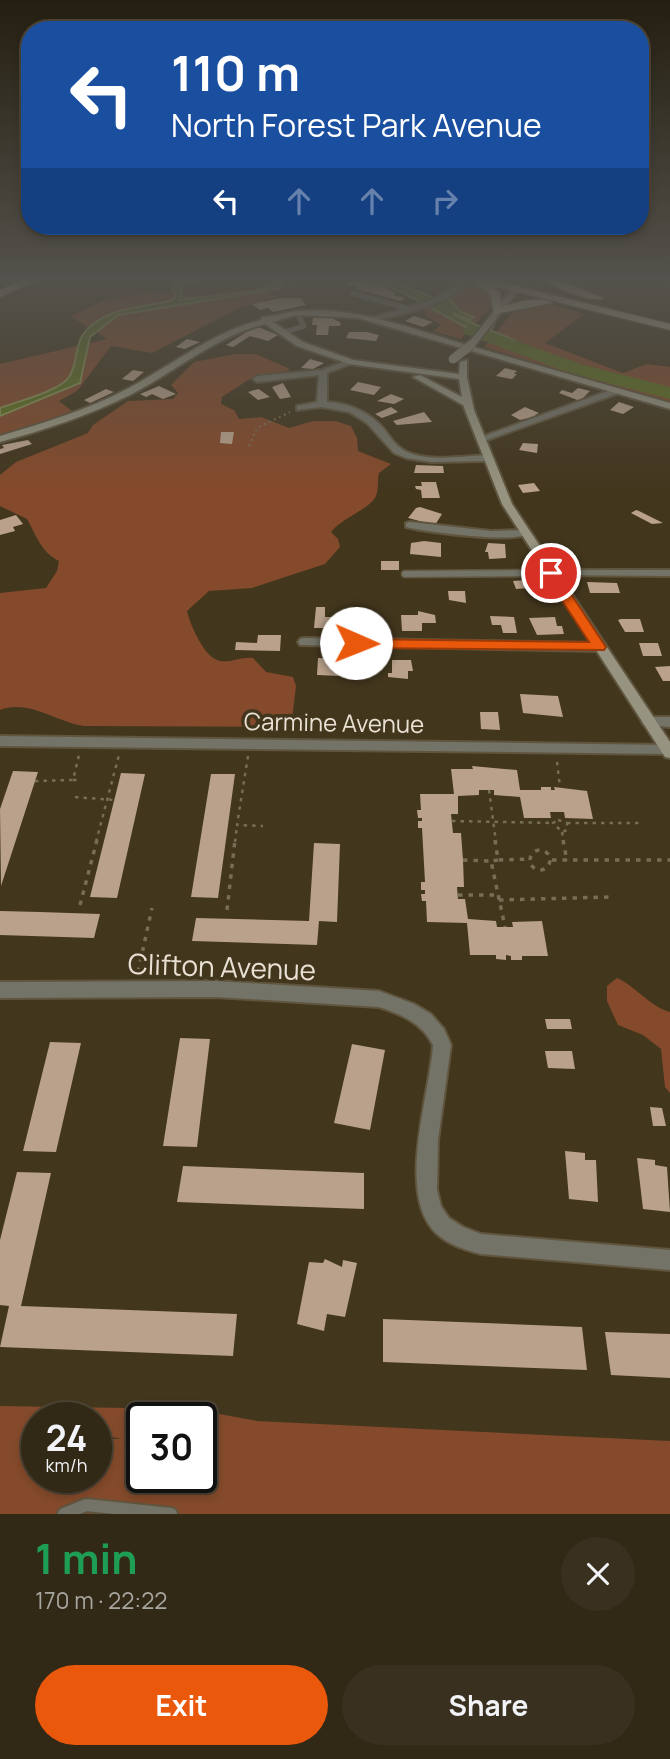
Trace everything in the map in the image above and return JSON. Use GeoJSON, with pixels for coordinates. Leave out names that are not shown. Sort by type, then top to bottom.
{"type":"FeatureCollection","features":[{"type":"Feature","properties":{"kind":"street"},"geometry":{"type":"LineString","coordinates":[[0,439],[57,422],[128,392],[204,348]]}},
{"type":"Feature","properties":{"kind":"street"},"geometry":{"type":"LineString","coordinates":[[311,348],[352,362],[463,377]]}},
{"type":"Feature","properties":{"kind":"street"},"geometry":{"type":"LineString","coordinates":[[420,372],[441,367],[468,348]]}},
{"type":"Feature","properties":{"kind":"street"},"geometry":{"type":"LineString","coordinates":[[469,348],[670,407]]}},
{"type":"Feature","properties":{"kind":"street"},"geometry":{"type":"LineString","coordinates":[[470,348],[464,362],[463,377],[467,403],[502,494],[669,752]]}},
{"type":"Feature","properties":{"kind":"street"},"geometry":{"type":"LineString","coordinates":[[257,379],[323,372],[352,362]]}},
{"type":"Feature","properties":{"kind":"street"},"geometry":{"type":"LineString","coordinates":[[396,370],[436,384],[467,403]]}},
{"type":"Feature","properties":{"kind":"street"},"geometry":{"type":"LineString","coordinates":[[322,402],[323,372]]}},
{"type":"Feature","properties":{"kind":"street"},"geometry":{"type":"LineString","coordinates":[[481,439],[616,391]]}},
{"type":"Feature","properties":{"kind":"street"},"geometry":{"type":"LineString","coordinates":[[300,408],[322,402],[363,415],[400,453],[417,457],[488,458]]}},
{"type":"Feature","properties":{"kind":"street"},"geometry":{"type":"LineString","coordinates":[[410,525],[491,534],[525,533]]}},
{"type":"Feature","properties":{"kind":"street"},"geometry":{"type":"LineString","coordinates":[[551,573],[670,573]]}},
{"type":"Feature","properties":{"kind":"street"},"geometry":{"type":"LineString","coordinates":[[304,642],[599,647]]}},
{"type":"Feature","properties":{"kind":"street"},"geometry":{"type":"LineString","coordinates":[[649,722],[670,722]]}},
{"type":"Feature","properties":{"kind":"street","name":"Carmine Avenue"},"geometry":{"type":"LineString","coordinates":[[0,741],[669,752]]}},
{"type":"Feature","properties":{"kind":"street","name":"Clifton Avenue"},"geometry":{"type":"LineString","coordinates":[[0,990],[203,989],[379,999],[403,1007],[434,1027],[442,1045],[426,1190],[429,1205],[440,1224],[462,1238],[481,1244],[670,1260]]}},
{"type":"Feature","properties":{"kind":"lane"},"geometry":{"type":"LineString","coordinates":[[405,575],[551,573]]}},
{"type":"Feature","properties":{"kind":"lane"},"geometry":{"type":"LineString","coordinates":[[64,1514],[86,1505],[171,1514]]}},
{"type":"Feature","properties":{"kind":"path"},"geometry":{"type":"LineString","coordinates":[[248,446],[248,438],[253,429],[300,408]]}},
{"type":"Feature","properties":{"kind":"path"},"geometry":{"type":"LineString","coordinates":[[73,780],[80,752]]}},
{"type":"Feature","properties":{"kind":"path"},"geometry":{"type":"LineString","coordinates":[[80,905],[120,755]]}},
{"type":"Feature","properties":{"kind":"path"},"geometry":{"type":"LineString","coordinates":[[227,910],[248,757]]}},
{"type":"Feature","properties":{"kind":"path"},"geometry":{"type":"LineString","coordinates":[[557,761],[560,787]]}},
{"type":"Feature","properties":{"kind":"path"},"geometry":{"type":"LineString","coordinates":[[35,781],[80,780]]}},
{"type":"Feature","properties":{"kind":"path"},"geometry":{"type":"LineString","coordinates":[[489,790],[498,860]]}},
{"type":"Feature","properties":{"kind":"path"},"geometry":{"type":"LineString","coordinates":[[75,797],[114,800]]}},
{"type":"Feature","properties":{"kind":"path"},"geometry":{"type":"LineString","coordinates":[[452,821],[553,823],[558,820],[567,823],[642,823]]}},
{"type":"Feature","properties":{"kind":"path"},"geometry":{"type":"LineString","coordinates":[[553,823],[562,832],[567,861]]}},
{"type":"Feature","properties":{"kind":"path"},"geometry":{"type":"LineString","coordinates":[[562,832],[567,830],[567,823]]}},
{"type":"Feature","properties":{"kind":"path"},"geometry":{"type":"LineString","coordinates":[[237,825],[263,826]]}},
{"type":"Feature","properties":{"kind":"path"},"geometry":{"type":"LineString","coordinates":[[529,859],[534,852],[541,851],[552,860],[670,860]]}},
{"type":"Feature","properties":{"kind":"path"},"geometry":{"type":"LineString","coordinates":[[463,860],[529,859]]}},
{"type":"Feature","properties":{"kind":"path"},"geometry":{"type":"LineString","coordinates":[[529,859],[535,866],[542,868],[550,865],[552,860]]}},
{"type":"Feature","properties":{"kind":"path"},"geometry":{"type":"LineString","coordinates":[[491,861],[505,927]]}},
{"type":"Feature","properties":{"kind":"path"},"geometry":{"type":"LineString","coordinates":[[458,895],[498,898],[610,897]]}},
{"type":"Feature","properties":{"kind":"path"},"geometry":{"type":"LineString","coordinates":[[138,972],[152,908]]}},
{"type":"Feature","properties":{"kind":"shaded area"},"geometry":{"type":"Polygon","coordinates":[[[70,348],[110,348],[77,391],[59,401],[73,412],[0,437],[0,364],[70,348]]]}},
{"type":"Feature","properties":{"kind":"shaded area"},"geometry":{"type":"Polygon","coordinates":[[[78,348],[88,348],[80,383],[0,416],[0,408],[64,382],[72,373],[78,348]]]}},
{"type":"Feature","properties":{"kind":"shaded area"},"geometry":{"type":"Polygon","coordinates":[[[121,348],[162,348],[152,353],[121,348]]]}},
{"type":"Feature","properties":{"kind":"shaded area"},"geometry":{"type":"Polygon","coordinates":[[[486,348],[557,348],[623,373],[647,364],[670,367],[670,404],[486,348]]]}},
{"type":"Feature","properties":{"kind":"shaded area"},"geometry":{"type":"Polygon","coordinates":[[[235,354],[256,354],[290,369],[248,380],[222,397],[221,404],[234,410],[239,419],[261,417],[289,428],[313,421],[335,421],[351,426],[357,438],[358,451],[391,464],[379,473],[377,493],[373,501],[331,532],[338,539],[340,547],[325,564],[252,588],[209,591],[187,611],[199,640],[214,659],[224,661],[253,658],[266,672],[293,677],[296,686],[291,727],[84,726],[22,707],[0,710],[0,593],[46,588],[57,571],[59,561],[43,548],[27,519],[0,506],[0,475],[16,462],[88,433],[93,425],[128,401],[173,399],[178,393],[171,385],[194,362],[235,354]]]}},
{"type":"Feature","properties":{"kind":"shaded area"},"geometry":{"type":"Polygon","coordinates":[[[617,978],[670,1012],[670,1093],[665,1087],[661,1049],[643,1035],[618,1025],[607,1001],[607,986],[617,978]]]}},
{"type":"Feature","properties":{"kind":"shaded area"},"geometry":{"type":"Polygon","coordinates":[[[0,1406],[21,1406],[21,1493],[112,1493],[112,1439],[122,1439],[112,1437],[112,1408],[126,1408],[126,1493],[217,1493],[217,1414],[257,1421],[670,1441],[670,1514],[0,1514],[0,1406]]]}},
{"type":"Feature","properties":{"kind":"building"},"geometry":{"type":"Polygon","coordinates":[[[310,359],[324,363],[313,369],[301,368],[310,359]]]}},
{"type":"Feature","properties":{"kind":"building"},"geometry":{"type":"Polygon","coordinates":[[[505,368],[517,371],[514,374],[517,374],[512,379],[496,376],[505,368]]]}},
{"type":"Feature","properties":{"kind":"building"},"geometry":{"type":"Polygon","coordinates":[[[133,370],[144,372],[133,381],[122,379],[133,370]]]}},
{"type":"Feature","properties":{"kind":"building"},"geometry":{"type":"Polygon","coordinates":[[[358,382],[381,387],[374,395],[350,390],[358,382]]]}},
{"type":"Feature","properties":{"kind":"building"},"geometry":{"type":"Polygon","coordinates":[[[283,383],[291,397],[280,399],[272,387],[283,383]]]}},
{"type":"Feature","properties":{"kind":"building"},"geometry":{"type":"Polygon","coordinates":[[[159,386],[176,394],[163,399],[152,394],[146,397],[140,394],[159,386]]]}},
{"type":"Feature","properties":{"kind":"building"},"geometry":{"type":"Polygon","coordinates":[[[578,388],[590,391],[580,401],[559,393],[562,390],[572,393],[578,388]]]}},
{"type":"Feature","properties":{"kind":"building"},"geometry":{"type":"Polygon","coordinates":[[[106,389],[114,392],[90,403],[84,400],[106,389]]]}},
{"type":"Feature","properties":{"kind":"building"},"geometry":{"type":"Polygon","coordinates":[[[258,389],[270,397],[258,400],[248,392],[258,389]]]}},
{"type":"Feature","properties":{"kind":"building"},"geometry":{"type":"Polygon","coordinates":[[[391,394],[404,399],[394,404],[377,401],[391,394]]]}},
{"type":"Feature","properties":{"kind":"building"},"geometry":{"type":"Polygon","coordinates":[[[619,402],[634,407],[623,414],[610,410],[619,402]]]}},
{"type":"Feature","properties":{"kind":"building"},"geometry":{"type":"Polygon","coordinates":[[[391,407],[398,412],[382,418],[375,414],[391,407]]]}},
{"type":"Feature","properties":{"kind":"building"},"geometry":{"type":"Polygon","coordinates":[[[525,407],[539,413],[535,415],[538,416],[520,420],[511,415],[525,407]]]}},
{"type":"Feature","properties":{"kind":"building"},"geometry":{"type":"Polygon","coordinates":[[[424,412],[432,422],[397,425],[393,421],[424,412]]]}},
{"type":"Feature","properties":{"kind":"building"},"geometry":{"type":"Polygon","coordinates":[[[221,432],[234,432],[232,444],[220,443],[221,432]]]}},
{"type":"Feature","properties":{"kind":"building"},"geometry":{"type":"Polygon","coordinates":[[[28,440],[32,444],[0,454],[0,449],[4,448],[2,445],[28,440]]]}},
{"type":"Feature","properties":{"kind":"building"},"geometry":{"type":"Polygon","coordinates":[[[523,443],[538,444],[537,453],[519,450],[523,443]]]}},
{"type":"Feature","properties":{"kind":"building"},"geometry":{"type":"Polygon","coordinates":[[[416,465],[443,466],[444,473],[414,473],[416,465]]]}},
{"type":"Feature","properties":{"kind":"building"},"geometry":{"type":"Polygon","coordinates":[[[421,482],[436,482],[440,498],[422,498],[421,490],[415,486],[422,486],[421,482]]]}},
{"type":"Feature","properties":{"kind":"building"},"geometry":{"type":"Polygon","coordinates":[[[534,483],[540,491],[523,493],[518,485],[534,483]]]}},
{"type":"Feature","properties":{"kind":"building"},"geometry":{"type":"Polygon","coordinates":[[[416,508],[442,514],[435,525],[408,518],[416,508]]]}},
{"type":"Feature","properties":{"kind":"building"},"geometry":{"type":"Polygon","coordinates":[[[636,510],[663,523],[652,524],[631,513],[636,510]]]}},
{"type":"Feature","properties":{"kind":"building"},"geometry":{"type":"Polygon","coordinates":[[[16,515],[23,524],[13,527],[15,531],[0,535],[0,520],[16,515]]]}},
{"type":"Feature","properties":{"kind":"building"},"geometry":{"type":"Polygon","coordinates":[[[411,543],[441,543],[441,557],[410,554],[411,543]]]}},
{"type":"Feature","properties":{"kind":"building"},"geometry":{"type":"Polygon","coordinates":[[[488,543],[505,544],[506,558],[489,559],[488,552],[485,552],[488,543]]]}},
{"type":"Feature","properties":{"kind":"building"},"geometry":{"type":"Polygon","coordinates":[[[381,561],[399,561],[399,570],[381,570],[381,561]]]}},
{"type":"Feature","properties":{"kind":"building"},"geometry":{"type":"Polygon","coordinates":[[[527,580],[530,588],[516,589],[513,581],[527,580]]]}},
{"type":"Feature","properties":{"kind":"building"},"geometry":{"type":"Polygon","coordinates":[[[587,582],[617,583],[620,593],[590,593],[587,582]]]}},
{"type":"Feature","properties":{"kind":"building"},"geometry":{"type":"Polygon","coordinates":[[[448,591],[465,591],[466,603],[449,600],[448,591]]]}},
{"type":"Feature","properties":{"kind":"building"},"geometry":{"type":"Polygon","coordinates":[[[316,607],[325,607],[325,617],[336,617],[335,628],[314,628],[316,607]]]}},
{"type":"Feature","properties":{"kind":"building"},"geometry":{"type":"Polygon","coordinates":[[[418,611],[435,615],[436,623],[422,623],[422,631],[402,631],[401,615],[418,615],[418,611]]]}},
{"type":"Feature","properties":{"kind":"building"},"geometry":{"type":"Polygon","coordinates":[[[490,616],[514,617],[517,633],[503,633],[501,625],[492,625],[490,616]]]}},
{"type":"Feature","properties":{"kind":"building"},"geometry":{"type":"Polygon","coordinates":[[[555,617],[557,626],[562,626],[564,634],[537,635],[529,618],[555,617]]]}},
{"type":"Feature","properties":{"kind":"building"},"geometry":{"type":"Polygon","coordinates":[[[640,619],[644,632],[625,632],[618,620],[640,619]]]}},
{"type":"Feature","properties":{"kind":"building"},"geometry":{"type":"Polygon","coordinates":[[[258,635],[281,635],[280,651],[235,650],[236,642],[257,643],[258,635]]]}},
{"type":"Feature","properties":{"kind":"building"},"geometry":{"type":"Polygon","coordinates":[[[639,643],[658,643],[662,656],[643,656],[639,643]]]}},
{"type":"Feature","properties":{"kind":"building"},"geometry":{"type":"Polygon","coordinates":[[[318,658],[342,659],[340,676],[317,675],[318,658]]]}},
{"type":"Feature","properties":{"kind":"building"},"geometry":{"type":"Polygon","coordinates":[[[392,660],[411,660],[413,671],[408,671],[408,679],[388,677],[388,673],[392,673],[392,660]]]}},
{"type":"Feature","properties":{"kind":"building"},"geometry":{"type":"Polygon","coordinates":[[[670,666],[670,681],[663,681],[655,667],[670,666]]]}},
{"type":"Feature","properties":{"kind":"building"},"geometry":{"type":"Polygon","coordinates":[[[520,694],[558,696],[563,717],[523,713],[520,694]]]}},
{"type":"Feature","properties":{"kind":"building"},"geometry":{"type":"Polygon","coordinates":[[[480,712],[498,712],[500,730],[481,729],[480,712]]]}},
{"type":"Feature","properties":{"kind":"building"},"geometry":{"type":"Polygon","coordinates":[[[301,715],[312,716],[314,732],[300,731],[301,715]]]}},
{"type":"Feature","properties":{"kind":"building"},"geometry":{"type":"Polygon","coordinates":[[[472,766],[517,770],[520,790],[551,787],[551,790],[555,790],[554,787],[587,791],[593,819],[565,818],[564,812],[550,812],[551,818],[524,818],[520,797],[494,795],[494,790],[479,790],[479,795],[458,796],[458,814],[451,814],[453,833],[461,833],[464,887],[457,887],[458,899],[465,899],[468,919],[496,921],[497,927],[513,927],[512,922],[542,921],[548,956],[522,956],[522,960],[511,960],[511,956],[506,955],[506,960],[496,959],[496,955],[470,955],[467,923],[427,922],[426,901],[422,901],[421,894],[425,894],[425,890],[421,890],[421,882],[425,882],[422,828],[418,828],[418,821],[422,821],[422,818],[418,818],[417,810],[421,810],[420,794],[454,794],[451,769],[473,769],[472,766]]]}},
{"type":"Feature","properties":{"kind":"building"},"geometry":{"type":"Polygon","coordinates":[[[13,771],[38,772],[1,886],[0,809],[13,771]]]}},
{"type":"Feature","properties":{"kind":"building"},"geometry":{"type":"Polygon","coordinates":[[[121,773],[145,774],[117,898],[90,897],[121,773]]]}},
{"type":"Feature","properties":{"kind":"building"},"geometry":{"type":"Polygon","coordinates":[[[211,774],[235,774],[218,898],[191,897],[211,774]]]}},
{"type":"Feature","properties":{"kind":"building"},"geometry":{"type":"Polygon","coordinates":[[[314,843],[340,844],[337,922],[319,921],[317,945],[192,941],[196,918],[309,921],[314,843]]]}},
{"type":"Feature","properties":{"kind":"building"},"geometry":{"type":"Polygon","coordinates":[[[0,911],[100,914],[94,938],[0,935],[0,911]]]}},
{"type":"Feature","properties":{"kind":"building"},"geometry":{"type":"Polygon","coordinates":[[[545,1019],[570,1019],[572,1029],[547,1029],[545,1019]]]}},
{"type":"Feature","properties":{"kind":"building"},"geometry":{"type":"Polygon","coordinates":[[[180,1038],[210,1039],[197,1147],[163,1146],[180,1038]]]}},
{"type":"Feature","properties":{"kind":"building"},"geometry":{"type":"Polygon","coordinates":[[[50,1042],[81,1043],[56,1152],[23,1151],[50,1042]]]}},
{"type":"Feature","properties":{"kind":"building"},"geometry":{"type":"Polygon","coordinates":[[[352,1044],[385,1050],[370,1130],[334,1123],[352,1044]]]}},
{"type":"Feature","properties":{"kind":"building"},"geometry":{"type":"Polygon","coordinates":[[[545,1051],[572,1051],[575,1069],[548,1068],[545,1051]]]}},
{"type":"Feature","properties":{"kind":"building"},"geometry":{"type":"Polygon","coordinates":[[[650,1107],[662,1108],[666,1126],[653,1126],[650,1107]]]}},
{"type":"Feature","properties":{"kind":"building"},"geometry":{"type":"Polygon","coordinates":[[[565,1151],[585,1153],[585,1160],[596,1160],[598,1202],[569,1199],[565,1151]]]}},
{"type":"Feature","properties":{"kind":"building"},"geometry":{"type":"Polygon","coordinates":[[[637,1158],[655,1160],[655,1165],[667,1167],[670,1212],[643,1209],[637,1158]]]}},
{"type":"Feature","properties":{"kind":"building"},"geometry":{"type":"Polygon","coordinates":[[[183,1166],[364,1173],[364,1209],[177,1202],[183,1166]]]}},
{"type":"Feature","properties":{"kind":"building"},"geometry":{"type":"Polygon","coordinates":[[[17,1172],[51,1173],[21,1306],[237,1314],[233,1356],[0,1347],[9,1306],[0,1305],[0,1240],[17,1172]]]}},
{"type":"Feature","properties":{"kind":"building"},"geometry":{"type":"Polygon","coordinates":[[[325,1259],[342,1267],[343,1260],[357,1263],[345,1317],[327,1314],[324,1331],[297,1324],[309,1262],[323,1263],[325,1259]]]}},
{"type":"Feature","properties":{"kind":"building"},"geometry":{"type":"Polygon","coordinates":[[[383,1319],[582,1327],[587,1370],[383,1362],[383,1319]]]}},
{"type":"Feature","properties":{"kind":"building"},"geometry":{"type":"Polygon","coordinates":[[[605,1332],[670,1334],[670,1378],[611,1375],[605,1332]]]}},
{"type":"Feature","properties":{"kind":"waterway"},"geometry":{"type":"LineString","coordinates":[[519,348],[577,369],[670,393]]}},
{"type":"Feature","properties":{"kind":"route"},"geometry":{"type":"LineString","coordinates":[[356,643],[599,647],[551,573]]}}]}
